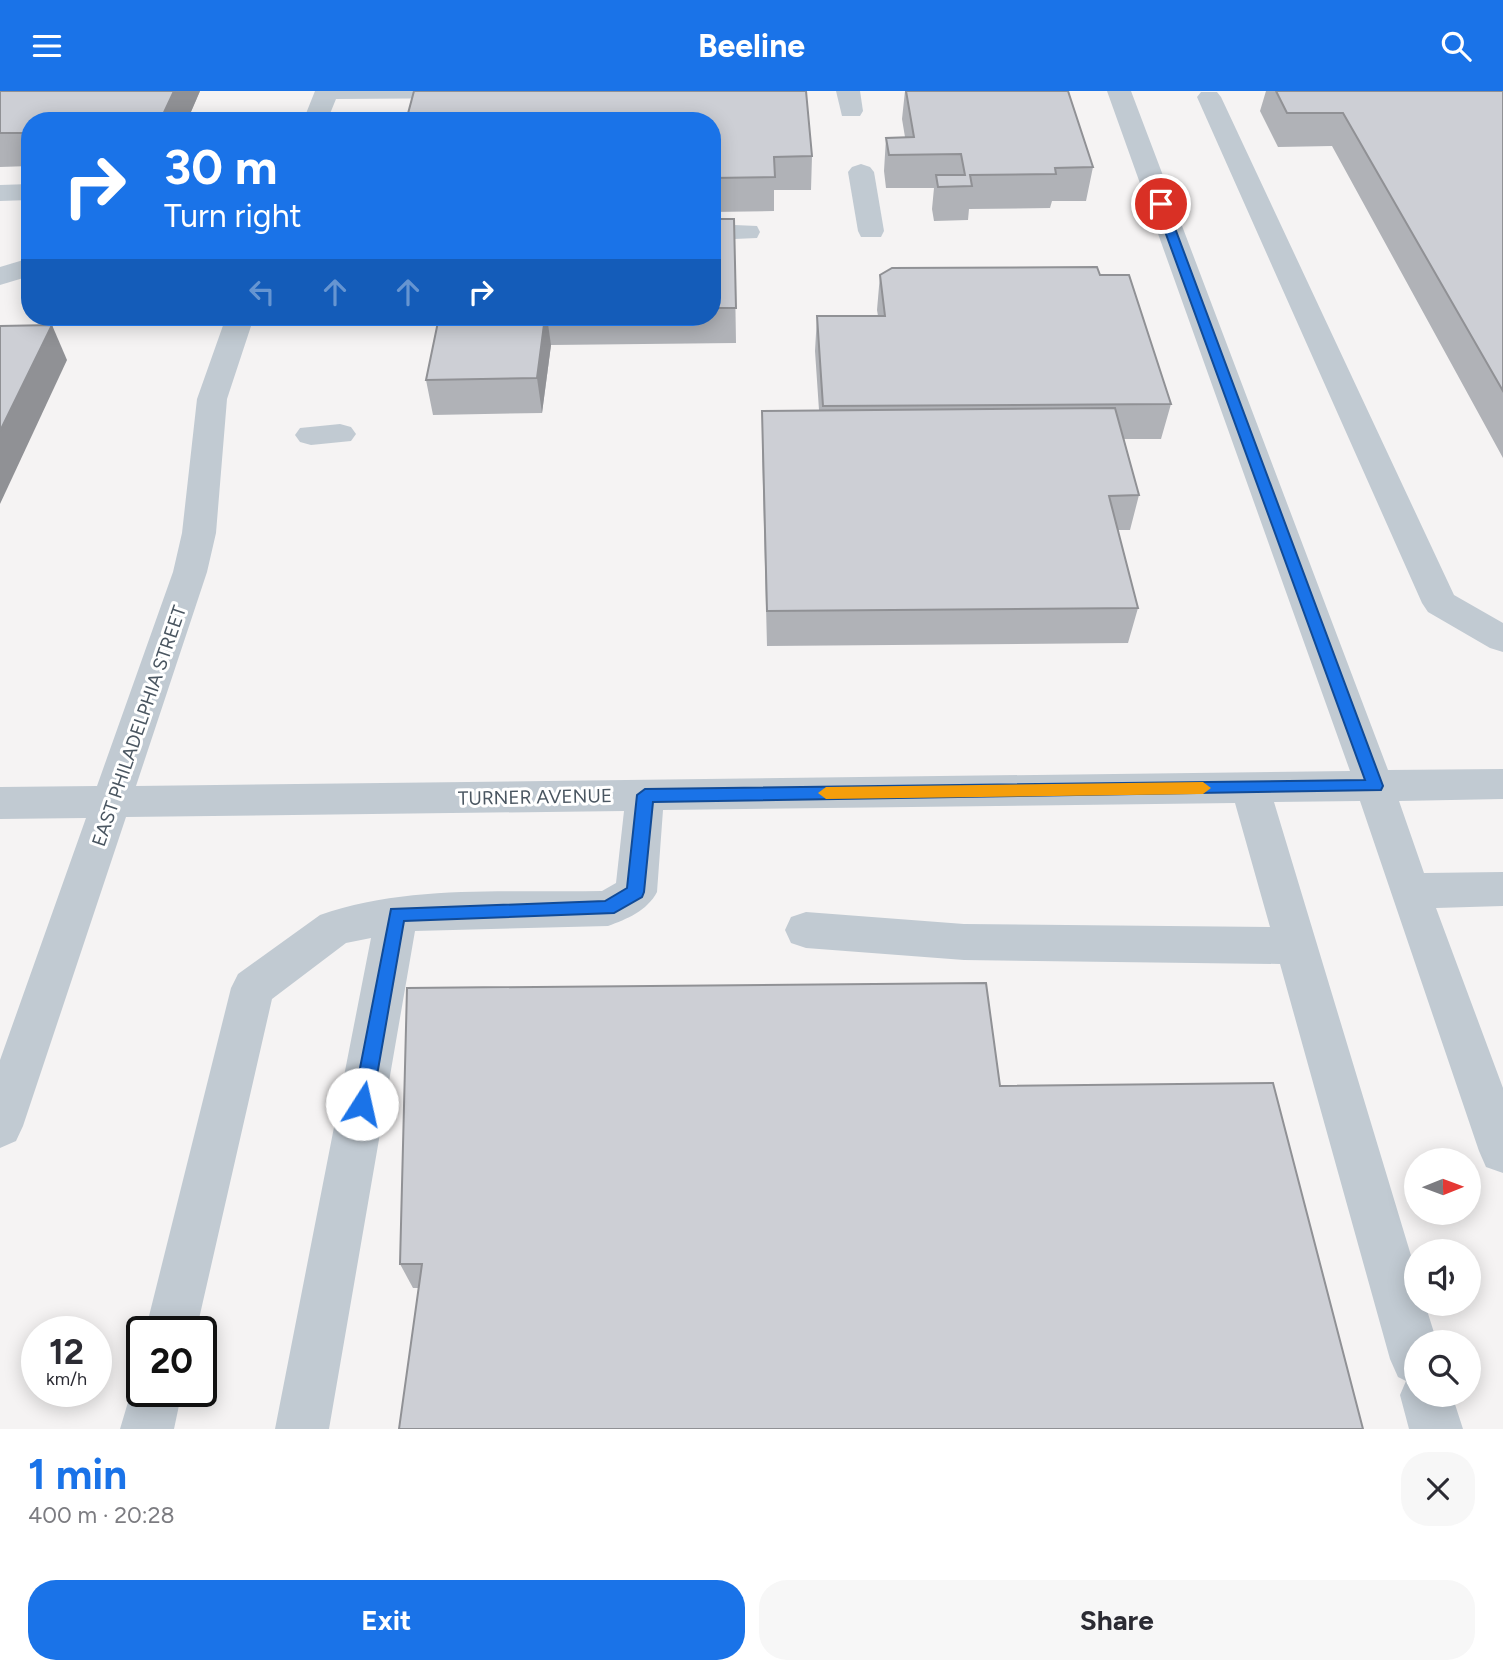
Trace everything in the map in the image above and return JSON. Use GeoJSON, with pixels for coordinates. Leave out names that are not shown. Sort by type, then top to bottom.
{"type":"FeatureCollection","features":[{"type":"Feature","properties":{"kind":"street"},"geometry":{"type":"LineString","coordinates":[[319,112],[327,91],[484,91]]}},
{"type":"Feature","properties":{"kind":"street"},"geometry":{"type":"LineString","coordinates":[[1119,91],[1375,786],[1409,891],[1503,1151]]}},
{"type":"Feature","properties":{"kind":"street"},"geometry":{"type":"LineString","coordinates":[[1209,97],[1440,603],[1503,639]]}},
{"type":"Feature","properties":{"kind":"street"},"geometry":{"type":"LineString","coordinates":[[861,172],[871,231]]}},
{"type":"Feature","properties":{"kind":"street"},"geometry":{"type":"LineString","coordinates":[[0,193],[21,192]]}},
{"type":"Feature","properties":{"kind":"street"},"geometry":{"type":"LineString","coordinates":[[721,232],[747,232]]}},
{"type":"Feature","properties":{"kind":"street"},"geometry":{"type":"LineString","coordinates":[[0,248],[21,248]]}},
{"type":"Feature","properties":{"kind":"street"},"geometry":{"type":"LineString","coordinates":[[0,277],[21,269]]}},
{"type":"Feature","properties":{"kind":"street","name":"EAST PHILADELPHIA STREET"},"geometry":{"type":"LineString","coordinates":[[0,1126],[190,572],[200,533],[212,399],[237,326]]}},
{"type":"Feature","properties":{"kind":"street","name":"TURNER AVENUE"},"geometry":{"type":"LineString","coordinates":[[0,803],[1503,784]]}},
{"type":"Feature","properties":{"kind":"street"},"geometry":{"type":"LineString","coordinates":[[1250,787],[1408,1330]]}},
{"type":"Feature","properties":{"kind":"street"},"geometry":{"type":"LineString","coordinates":[[174,1316],[253,988],[335,928],[397,914],[608,908],[636,892],[645,795]]}},
{"type":"Feature","properties":{"kind":"street"},"geometry":{"type":"LineString","coordinates":[[1409,891],[1503,889]]}},
{"type":"Feature","properties":{"kind":"street"},"geometry":{"type":"LineString","coordinates":[[302,1429],[397,914]]}},
{"type":"Feature","properties":{"kind":"street"},"geometry":{"type":"LineString","coordinates":[[806,930],[964,941],[1296,946]]}},
{"type":"Feature","properties":{"kind":"street"},"geometry":{"type":"LineString","coordinates":[[147,1429],[152,1407]]}},
{"type":"Feature","properties":{"kind":"street"},"geometry":{"type":"LineString","coordinates":[[1430,1407],[1436,1429]]}},
{"type":"Feature","properties":{"kind":"building"},"geometry":{"type":"Polygon","coordinates":[[[0,91],[174,91],[164,112],[21,112],[21,133],[0,133],[0,91]]]}},
{"type":"Feature","properties":{"kind":"building"},"geometry":{"type":"Polygon","coordinates":[[[414,91],[806,91],[812,156],[774,157],[775,177],[721,178],[721,112],[408,112],[414,91]]]}},
{"type":"Feature","properties":{"kind":"building"},"geometry":{"type":"Polygon","coordinates":[[[906,91],[1068,91],[1093,167],[1055,168],[1056,174],[970,175],[972,186],[938,187],[936,175],[965,175],[961,154],[889,155],[886,138],[914,137],[906,91]]]}},
{"type":"Feature","properties":{"kind":"building"},"geometry":{"type":"Polygon","coordinates":[[[1276,91],[1503,91],[1503,391],[1343,113],[1287,113],[1276,91]]]}},
{"type":"Feature","properties":{"kind":"building"},"geometry":{"type":"Polygon","coordinates":[[[721,219],[734,219],[736,308],[721,308],[721,219]]]}},
{"type":"Feature","properties":{"kind":"building"},"geometry":{"type":"Polygon","coordinates":[[[1097,267],[1100,275],[1129,275],[1171,404],[823,406],[817,316],[885,316],[880,275],[892,268],[1097,267]]]}},
{"type":"Feature","properties":{"kind":"building"},"geometry":{"type":"Polygon","coordinates":[[[0,326],[52,326],[0,431],[0,326]]]}},
{"type":"Feature","properties":{"kind":"building"},"geometry":{"type":"Polygon","coordinates":[[[437,326],[544,326],[537,378],[426,380],[437,326]]]}},
{"type":"Feature","properties":{"kind":"building"},"geometry":{"type":"Polygon","coordinates":[[[1115,408],[1139,495],[1109,496],[1138,608],[767,611],[762,411],[1115,408]]]}},
{"type":"Feature","properties":{"kind":"building"},"geometry":{"type":"Polygon","coordinates":[[[986,983],[1000,1086],[1273,1083],[1363,1429],[399,1429],[422,1264],[400,1264],[407,988],[986,983]]]}},
{"type":"Feature","properties":{"kind":"slow traffic"},"geometry":{"type":"LineString","coordinates":[[826,793],[1203,788]]}},
{"type":"Feature","properties":{"kind":"route"},"geometry":{"type":"LineString","coordinates":[[362,1104],[397,914],[608,908],[636,892],[645,795],[1375,786],[1161,204]]}}]}
